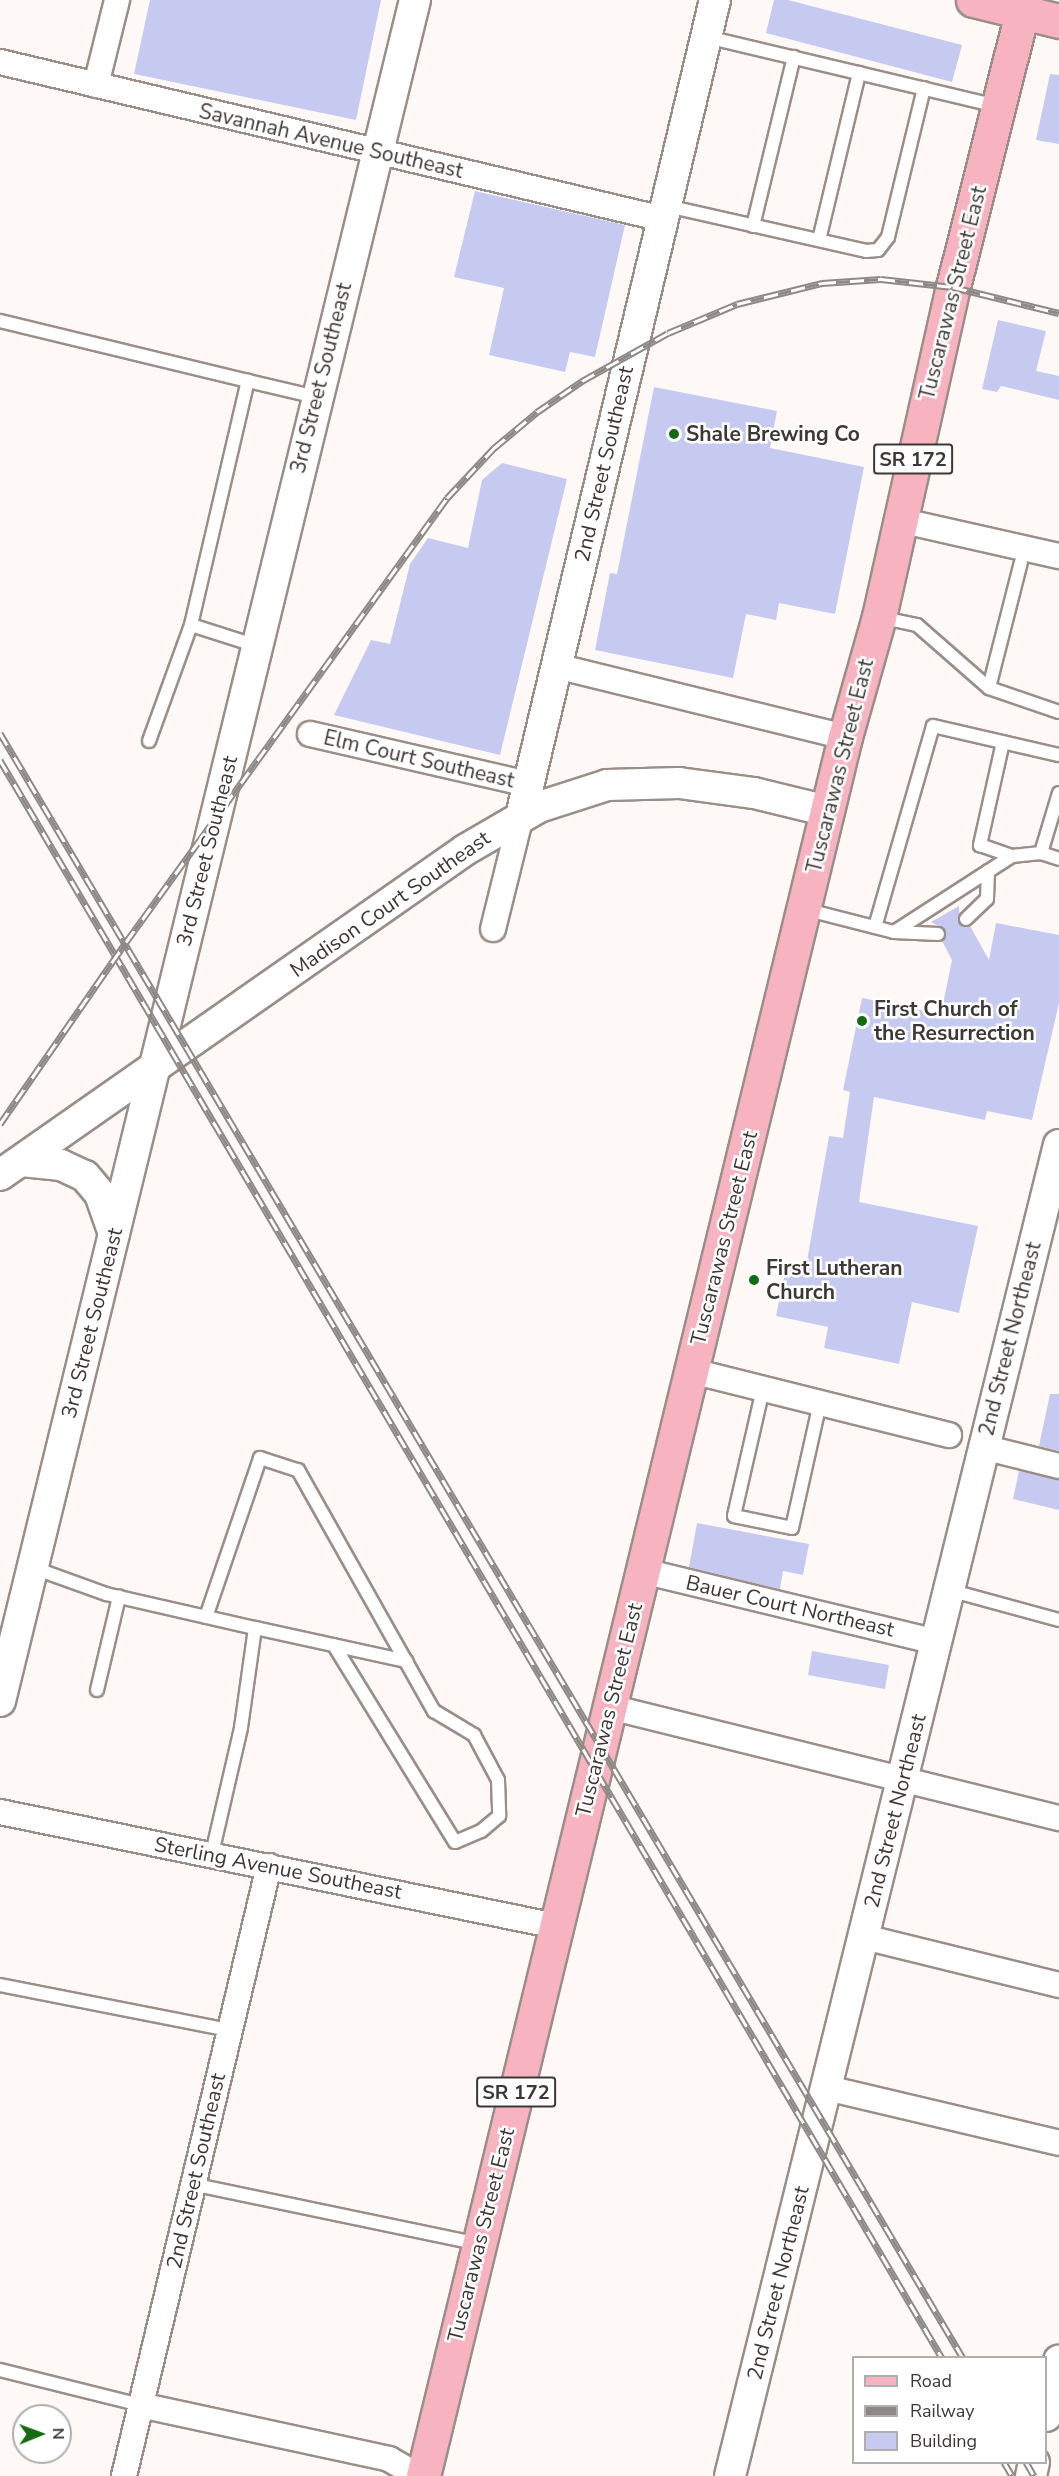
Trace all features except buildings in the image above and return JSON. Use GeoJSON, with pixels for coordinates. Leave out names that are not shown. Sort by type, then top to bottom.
{"type":"FeatureCollection","features":[{"type":"Feature","properties":{"kind":"main road"},"geometry":{"type":"LineString","coordinates":[[973,0],[1024,6],[1059,21]]}},
{"type":"Feature","properties":{"kind":"main road","name":"Tuscarawas Street East"},"geometry":{"type":"LineString","coordinates":[[421,2476],[845,737],[879,617],[899,520],[1024,6]]}},
{"type":"Feature","properties":{"kind":"street"},"geometry":{"type":"LineString","coordinates":[[96,85],[117,0]]}},
{"type":"Feature","properties":{"kind":"street","name":"3rd Street Southeast"},"geometry":{"type":"LineString","coordinates":[[0,1701],[316,397],[415,0]]}},
{"type":"Feature","properties":{"kind":"street","name":"2nd Street Southeast"},"geometry":{"type":"LineString","coordinates":[[493,928],[715,0]]}},
{"type":"Feature","properties":{"kind":"street","name":"Savannah Avenue Southeast"},"geometry":{"type":"LineString","coordinates":[[0,62],[377,152],[664,213]]}},
{"type":"Feature","properties":{"kind":"street"},"geometry":{"type":"LineString","coordinates":[[899,520],[1059,556]]}},
{"type":"Feature","properties":{"kind":"street"},"geometry":{"type":"LineString","coordinates":[[556,666],[845,737]]}},
{"type":"Feature","properties":{"kind":"street","name":"Elm Court Southeast"},"geometry":{"type":"LineString","coordinates":[[310,734],[528,784]]}},
{"type":"Feature","properties":{"kind":"street","name":"Madison Court Southeast"},"geometry":{"type":"LineString","coordinates":[[11,1168],[465,850],[521,816],[572,794],[643,782],[715,786],[828,811]]}},
{"type":"Feature","properties":{"kind":"street","name":"2nd Street Northeast"},"geometry":{"type":"LineString","coordinates":[[730,2476],[1059,1145]]}},
{"type":"Feature","properties":{"kind":"street"},"geometry":{"type":"LineString","coordinates":[[11,1168],[62,1165],[85,1176],[100,1194],[114,1234]]}},
{"type":"Feature","properties":{"kind":"street"},"geometry":{"type":"LineString","coordinates":[[692,1371],[949,1435]]}},
{"type":"Feature","properties":{"kind":"street"},"geometry":{"type":"LineString","coordinates":[[983,1448],[1059,1466]]}},
{"type":"Feature","properties":{"kind":"street","name":"Bauer Court Northeast"},"geometry":{"type":"LineString","coordinates":[[643,1571],[936,1642]]}},
{"type":"Feature","properties":{"kind":"street"},"geometry":{"type":"LineString","coordinates":[[610,1707],[1059,1818]]}},
{"type":"Feature","properties":{"kind":"street","name":"Sterling Avenue Southeast"},"geometry":{"type":"LineString","coordinates":[[0,1812],[556,1926]]}},
{"type":"Feature","properties":{"kind":"street","name":"2nd Street Southeast"},"geometry":{"type":"LineString","coordinates":[[123,2476],[269,1866]]}},
{"type":"Feature","properties":{"kind":"street"},"geometry":{"type":"LineString","coordinates":[[864,1936],[1059,1985]]}},
{"type":"Feature","properties":{"kind":"street"},"geometry":{"type":"LineString","coordinates":[[827,2088],[1059,2143]]}},
{"type":"Feature","properties":{"kind":"street"},"geometry":{"type":"LineString","coordinates":[[1047,2412],[1059,2361]]}},
{"type":"Feature","properties":{"kind":"street"},"geometry":{"type":"LineString","coordinates":[[141,2405],[388,2459],[421,2476]]}},
{"type":"Feature","properties":{"kind":"lane"},"geometry":{"type":"LineString","coordinates":[[706,37],[998,106]]}},
{"type":"Feature","properties":{"kind":"lane"},"geometry":{"type":"LineString","coordinates":[[753,226],[794,57]]}},
{"type":"Feature","properties":{"kind":"lane"},"geometry":{"type":"LineString","coordinates":[[819,240],[859,73]]}},
{"type":"Feature","properties":{"kind":"lane"},"geometry":{"type":"LineString","coordinates":[[664,213],[753,226],[866,251],[884,245],[924,88]]}},
{"type":"Feature","properties":{"kind":"lane"},"geometry":{"type":"LineString","coordinates":[[0,321],[316,397]]}},
{"type":"Feature","properties":{"kind":"lane"},"geometry":{"type":"LineString","coordinates":[[149,741],[191,625],[248,381]]}},
{"type":"Feature","properties":{"kind":"lane"},"geometry":{"type":"LineString","coordinates":[[989,688],[1021,562]]}},
{"type":"Feature","properties":{"kind":"lane"},"geometry":{"type":"LineString","coordinates":[[879,617],[917,625],[989,688],[1059,712]]}},
{"type":"Feature","properties":{"kind":"lane"},"geometry":{"type":"LineString","coordinates":[[191,625],[257,646]]}},
{"type":"Feature","properties":{"kind":"lane"},"geometry":{"type":"LineString","coordinates":[[875,927],[933,726],[1059,755]]}},
{"type":"Feature","properties":{"kind":"lane"},"geometry":{"type":"LineString","coordinates":[[1004,742],[980,844],[1012,856]]}},
{"type":"Feature","properties":{"kind":"lane"},"geometry":{"type":"LineString","coordinates":[[1041,853],[1059,793]]}},
{"type":"Feature","properties":{"kind":"lane"},"geometry":{"type":"LineString","coordinates":[[894,932],[1012,856],[1041,853],[1059,859]]}},
{"type":"Feature","properties":{"kind":"lane"},"geometry":{"type":"LineString","coordinates":[[966,919],[987,898],[988,871]]}},
{"type":"Feature","properties":{"kind":"lane"},"geometry":{"type":"LineString","coordinates":[[804,909],[894,932],[938,934]]}},
{"type":"Feature","properties":{"kind":"lane"},"geometry":{"type":"LineString","coordinates":[[763,1389],[734,1516],[792,1528],[820,1403]]}},
{"type":"Feature","properties":{"kind":"lane"},"geometry":{"type":"LineString","coordinates":[[206,1617],[260,1458],[298,1470],[434,1711],[474,1735],[498,1780],[500,1816],[481,1831],[455,1842],[334,1645]]}},
{"type":"Feature","properties":{"kind":"lane"},"geometry":{"type":"LineString","coordinates":[[33,1568],[120,1597],[406,1661]]}},
{"type":"Feature","properties":{"kind":"lane"},"geometry":{"type":"LineString","coordinates":[[949,1590],[1059,1620]]}},
{"type":"Feature","properties":{"kind":"lane"},"geometry":{"type":"LineString","coordinates":[[97,1690],[120,1597]]}},
{"type":"Feature","properties":{"kind":"lane"},"geometry":{"type":"LineString","coordinates":[[212,1854],[242,1728],[255,1628]]}},
{"type":"Feature","properties":{"kind":"lane"},"geometry":{"type":"LineString","coordinates":[[0,1985],[229,2030]]}},
{"type":"Feature","properties":{"kind":"lane"},"geometry":{"type":"LineString","coordinates":[[192,2184],[479,2244]]}},
{"type":"Feature","properties":{"kind":"lane"},"geometry":{"type":"LineString","coordinates":[[0,2370],[141,2405]]}},
{"type":"Feature","properties":{"kind":"railway"},"geometry":{"type":"LineString","coordinates":[[0,1124],[126,942],[447,498],[494,448],[537,412],[582,381],[668,333],[737,304],[822,283],[881,279],[953,287],[1059,313]]}},
{"type":"Feature","properties":{"kind":"railway"},"geometry":{"type":"LineString","coordinates":[[0,733],[962,2356]]}},
{"type":"Feature","properties":{"kind":"railway"},"geometry":{"type":"LineString","coordinates":[[0,760],[941,2356]]}},
{"type":"Feature","properties":{"kind":"railway"},"geometry":{"type":"LineString","coordinates":[[1005,2464],[1012,2476]]}},
{"type":"Feature","properties":{"kind":"railway"},"geometry":{"type":"LineString","coordinates":[[1027,2464],[1034,2476]]}},
{"type":"Feature","properties":{"kind":"place","name":"Shale Brewing Co"},"geometry":{"type":"Point","coordinates":[674,434]}},
{"type":"Feature","properties":{"kind":"place","name":"First Church of the Resurrection"},"geometry":{"type":"Point","coordinates":[862,1021]}},
{"type":"Feature","properties":{"kind":"place","name":"First Lutheran Church"},"geometry":{"type":"Point","coordinates":[754,1280]}}]}
